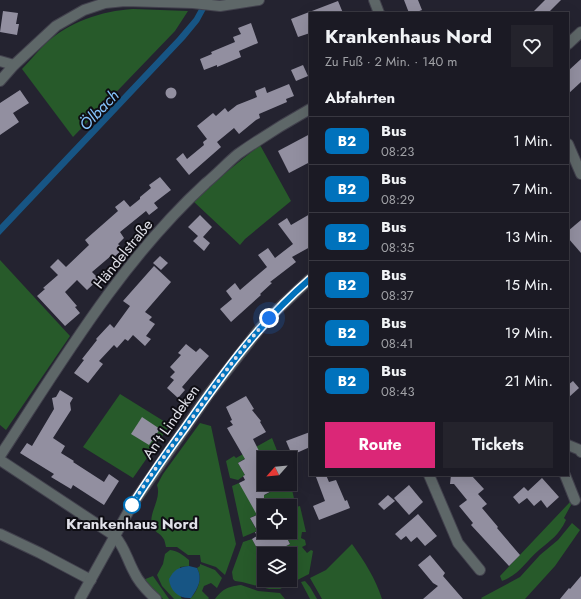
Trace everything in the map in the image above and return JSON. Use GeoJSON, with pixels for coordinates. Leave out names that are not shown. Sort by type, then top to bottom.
{"type":"FeatureCollection","features":[{"type":"Feature","properties":{"kind":"street"},"geometry":{"type":"LineString","coordinates":[[0,81],[14,65],[56,26],[84,10],[105,2],[165,1],[220,6],[259,0]]}},
{"type":"Feature","properties":{"kind":"street"},"geometry":{"type":"LineString","coordinates":[[374,0],[379,12]]}},
{"type":"Feature","properties":{"kind":"street"},"geometry":{"type":"LineString","coordinates":[[569,43],[581,32]]}},
{"type":"Feature","properties":{"kind":"street"},"geometry":{"type":"LineString","coordinates":[[0,61],[14,65]]}},
{"type":"Feature","properties":{"kind":"street","name":"Händelstraße"},"geometry":{"type":"LineString","coordinates":[[0,456],[84,328],[147,244],[192,196],[237,155],[285,123],[309,110]]}},
{"type":"Feature","properties":{"kind":"street"},"geometry":{"type":"LineString","coordinates":[[569,146],[581,174]]}},
{"type":"Feature","properties":{"kind":"street","name":"An't Lindeken"},"geometry":{"type":"LineString","coordinates":[[80,599],[147,481],[234,360],[272,315],[309,280]]}},
{"type":"Feature","properties":{"kind":"street"},"geometry":{"type":"LineString","coordinates":[[569,445],[580,450],[581,452]]}},
{"type":"Feature","properties":{"kind":"street"},"geometry":{"type":"LineString","coordinates":[[0,460],[115,536],[123,546],[140,583],[156,599]]}},
{"type":"Feature","properties":{"kind":"street"},"geometry":{"type":"LineString","coordinates":[[429,476],[458,543],[480,570]]}},
{"type":"Feature","properties":{"kind":"street"},"geometry":{"type":"LineString","coordinates":[[565,476],[575,500],[581,491]]}},
{"type":"Feature","properties":{"kind":"street"},"geometry":{"type":"LineString","coordinates":[[0,534],[40,553],[90,580]]}},
{"type":"Feature","properties":{"kind":"green space"},"geometry":{"type":"Polygon","coordinates":[[[133,9],[188,11],[175,31],[73,137],[22,69],[54,36],[75,24],[97,15],[133,9]]]}},
{"type":"Feature","properties":{"kind":"green space"},"geometry":{"type":"Polygon","coordinates":[[[260,145],[291,201],[245,239],[240,245],[193,201],[260,145]]]}},
{"type":"Feature","properties":{"kind":"green space"},"geometry":{"type":"Polygon","coordinates":[[[0,260],[70,336],[6,430],[0,425],[0,260]]]}},
{"type":"Feature","properties":{"kind":"green space"},"geometry":{"type":"Polygon","coordinates":[[[120,394],[170,425],[133,478],[83,447],[120,394]]]}},
{"type":"Feature","properties":{"kind":"green space"},"geometry":{"type":"Polygon","coordinates":[[[200,423],[211,426],[236,544],[225,575],[216,567],[201,562],[200,555],[188,555],[177,547],[166,547],[164,539],[154,530],[151,521],[158,495],[157,485],[163,474],[200,423]]]}},
{"type":"Feature","properties":{"kind":"green space"},"geometry":{"type":"Polygon","coordinates":[[[272,438],[277,451],[257,451],[249,459],[244,459],[238,463],[245,475],[238,480],[230,478],[226,461],[234,456],[236,458],[272,438]]]}},
{"type":"Feature","properties":{"kind":"green space"},"geometry":{"type":"Polygon","coordinates":[[[239,483],[264,493],[265,495],[272,491],[292,491],[294,499],[257,499],[257,515],[250,518],[257,531],[243,537],[232,486],[239,483]]]}},
{"type":"Feature","properties":{"kind":"green space"},"geometry":{"type":"Polygon","coordinates":[[[570,502],[571,505],[564,518],[566,520],[558,533],[534,554],[518,571],[502,581],[500,576],[570,502]]]}},
{"type":"Feature","properties":{"kind":"green space"},"geometry":{"type":"Polygon","coordinates":[[[300,506],[306,532],[302,532],[301,538],[305,540],[306,545],[302,547],[307,553],[311,550],[313,551],[309,574],[297,580],[297,547],[284,547],[290,544],[288,539],[297,539],[297,507],[300,506]]]}},
{"type":"Feature","properties":{"kind":"green space"},"geometry":{"type":"Polygon","coordinates":[[[572,523],[580,530],[555,566],[525,599],[481,598],[520,577],[540,555],[558,540],[572,523]]]}},
{"type":"Feature","properties":{"kind":"green space"},"geometry":{"type":"Polygon","coordinates":[[[252,539],[257,548],[257,586],[235,581],[233,579],[232,572],[243,542],[252,539]]]}},
{"type":"Feature","properties":{"kind":"green space"},"geometry":{"type":"Polygon","coordinates":[[[352,544],[369,570],[382,599],[322,599],[310,578],[326,570],[352,544]]]}},
{"type":"Feature","properties":{"kind":"green space"},"geometry":{"type":"Polygon","coordinates":[[[170,550],[178,552],[189,560],[189,566],[180,567],[181,598],[183,599],[174,599],[162,586],[157,575],[163,564],[165,554],[170,550]]]}},
{"type":"Feature","properties":{"kind":"green space"},"geometry":{"type":"Polygon","coordinates":[[[200,564],[215,570],[222,578],[217,588],[211,583],[204,586],[202,591],[209,598],[208,599],[190,599],[199,584],[200,576],[197,568],[200,564]]]}},
{"type":"Feature","properties":{"kind":"green space"},"geometry":{"type":"Polygon","coordinates":[[[153,576],[169,599],[163,599],[143,580],[153,576]]]}},
{"type":"Feature","properties":{"kind":"green space"},"geometry":{"type":"Polygon","coordinates":[[[305,581],[317,599],[310,599],[301,582],[305,581]]]}},
{"type":"Feature","properties":{"kind":"green space"},"geometry":{"type":"Polygon","coordinates":[[[241,585],[258,591],[280,593],[285,599],[215,599],[226,589],[232,586],[241,585]]]}},
{"type":"Feature","properties":{"kind":"green space"},"geometry":{"type":"Polygon","coordinates":[[[261,587],[284,587],[280,589],[261,587]]]}},
{"type":"Feature","properties":{"kind":"water"},"geometry":{"type":"Polygon","coordinates":[[[204,0],[211,0],[199,22],[185,39],[0,235],[0,225],[177,38],[194,18],[204,0]]]}},
{"type":"Feature","properties":{"kind":"water"},"geometry":{"type":"Polygon","coordinates":[[[189,566],[197,568],[200,580],[198,587],[191,598],[187,598],[179,596],[173,591],[169,579],[177,570],[182,567],[189,566]]]}},
{"type":"Feature","properties":{"kind":"building"},"geometry":{"type":"Polygon","coordinates":[[[404,0],[418,0],[422,10],[409,12],[404,0]]]}},
{"type":"Feature","properties":{"kind":"building"},"geometry":{"type":"Polygon","coordinates":[[[545,0],[561,0],[549,12],[533,12],[545,0]]]}},
{"type":"Feature","properties":{"kind":"building"},"geometry":{"type":"Polygon","coordinates":[[[338,1],[343,12],[309,12],[338,1]]]}},
{"type":"Feature","properties":{"kind":"building"},"geometry":{"type":"Polygon","coordinates":[[[3,11],[18,13],[16,24],[19,24],[17,35],[0,32],[3,11]]]}},
{"type":"Feature","properties":{"kind":"building"},"geometry":{"type":"Polygon","coordinates":[[[309,12],[309,33],[298,37],[291,19],[309,12]]]}},
{"type":"Feature","properties":{"kind":"building"},"geometry":{"type":"Polygon","coordinates":[[[251,23],[258,43],[239,51],[241,57],[217,67],[217,65],[204,70],[200,59],[212,54],[211,52],[235,42],[233,37],[241,34],[238,28],[251,23]]]}},
{"type":"Feature","properties":{"kind":"building"},"geometry":{"type":"Polygon","coordinates":[[[581,59],[581,82],[569,93],[569,70],[581,59]]]}},
{"type":"Feature","properties":{"kind":"building"},"geometry":{"type":"Polygon","coordinates":[[[303,65],[308,76],[296,81],[291,70],[303,65]]]}},
{"type":"Feature","properties":{"kind":"building"},"geometry":{"type":"Polygon","coordinates":[[[289,84],[294,96],[286,99],[287,102],[259,114],[260,118],[239,134],[234,128],[217,142],[221,147],[189,175],[176,159],[183,153],[187,159],[204,145],[203,142],[207,139],[197,126],[213,113],[216,116],[225,108],[228,112],[237,105],[257,97],[255,91],[265,87],[267,93],[289,84]]]}},
{"type":"Feature","properties":{"kind":"building"},"geometry":{"type":"Polygon","coordinates":[[[169,88],[173,88],[175,89],[175,97],[169,98],[166,95],[166,91],[169,88]]]}},
{"type":"Feature","properties":{"kind":"building"},"geometry":{"type":"Polygon","coordinates":[[[20,90],[29,103],[13,113],[19,122],[0,135],[0,103],[20,90]]]}},
{"type":"Feature","properties":{"kind":"building"},"geometry":{"type":"Polygon","coordinates":[[[309,135],[309,163],[289,173],[278,151],[309,135]]]}},
{"type":"Feature","properties":{"kind":"building"},"geometry":{"type":"Polygon","coordinates":[[[160,177],[171,190],[154,203],[158,208],[149,215],[146,211],[120,232],[124,238],[118,244],[123,249],[114,257],[112,255],[92,272],[99,279],[87,290],[77,280],[65,292],[77,306],[75,307],[80,313],[65,326],[37,296],[45,289],[43,288],[58,275],[50,267],[58,259],[66,267],[89,245],[85,240],[118,211],[115,207],[124,200],[130,207],[151,188],[149,185],[160,177]]]}},
{"type":"Feature","properties":{"kind":"building"},"geometry":{"type":"Polygon","coordinates":[[[200,215],[212,227],[203,237],[210,243],[204,251],[193,241],[198,236],[188,227],[200,215]]]}},
{"type":"Feature","properties":{"kind":"building"},"geometry":{"type":"Polygon","coordinates":[[[309,215],[309,248],[292,257],[296,262],[270,282],[272,283],[260,294],[261,295],[231,322],[220,309],[232,299],[226,291],[235,283],[240,290],[267,267],[258,255],[268,248],[275,258],[293,244],[278,224],[287,218],[291,225],[309,215]]]}},
{"type":"Feature","properties":{"kind":"building"},"geometry":{"type":"Polygon","coordinates":[[[581,220],[581,253],[569,239],[569,230],[581,220]]]}},
{"type":"Feature","properties":{"kind":"building"},"geometry":{"type":"Polygon","coordinates":[[[160,256],[168,263],[161,270],[153,263],[160,256]]]}},
{"type":"Feature","properties":{"kind":"building"},"geometry":{"type":"Polygon","coordinates":[[[154,266],[171,282],[145,312],[152,317],[149,320],[155,324],[146,336],[151,339],[145,346],[133,335],[128,341],[125,339],[117,348],[114,345],[99,361],[103,364],[88,383],[74,373],[84,360],[82,359],[97,340],[96,339],[110,324],[114,328],[130,306],[123,301],[154,266]]]}},
{"type":"Feature","properties":{"kind":"building"},"geometry":{"type":"Polygon","coordinates":[[[186,344],[196,352],[200,348],[209,356],[182,387],[185,390],[178,398],[167,388],[174,380],[170,377],[175,372],[170,367],[181,355],[178,353],[186,344]]]}},
{"type":"Feature","properties":{"kind":"building"},"geometry":{"type":"Polygon","coordinates":[[[573,381],[579,388],[569,397],[569,384],[573,381]]]}},
{"type":"Feature","properties":{"kind":"building"},"geometry":{"type":"Polygon","coordinates":[[[60,390],[73,398],[70,403],[71,410],[53,438],[65,446],[61,453],[74,461],[73,462],[104,482],[109,474],[119,481],[104,505],[73,485],[71,489],[51,477],[54,474],[20,453],[27,443],[32,446],[54,409],[52,398],[56,397],[60,390]]]}},
{"type":"Feature","properties":{"kind":"building"},"geometry":{"type":"Polygon","coordinates":[[[246,396],[254,409],[252,410],[261,421],[260,422],[266,432],[253,439],[259,451],[257,451],[257,491],[272,491],[264,495],[264,499],[257,499],[257,515],[239,483],[245,480],[243,476],[245,475],[238,463],[245,459],[227,428],[233,425],[230,421],[232,420],[226,407],[246,396]]]}},
{"type":"Feature","properties":{"kind":"building"},"geometry":{"type":"Polygon","coordinates":[[[142,417],[160,429],[149,445],[131,434],[142,417]]]}},
{"type":"Feature","properties":{"kind":"building"},"geometry":{"type":"Polygon","coordinates":[[[309,432],[309,447],[297,453],[297,451],[290,451],[286,441],[309,432]]]}},
{"type":"Feature","properties":{"kind":"building"},"geometry":{"type":"Polygon","coordinates":[[[326,476],[329,482],[336,480],[345,501],[347,500],[350,508],[319,520],[313,506],[325,501],[316,477],[326,476]]]}},
{"type":"Feature","properties":{"kind":"building"},"geometry":{"type":"Polygon","coordinates":[[[451,476],[472,476],[484,489],[478,494],[487,504],[482,508],[520,555],[509,566],[471,525],[473,523],[459,506],[467,500],[454,484],[450,484],[451,476]]]}},
{"type":"Feature","properties":{"kind":"building"},"geometry":{"type":"Polygon","coordinates":[[[542,478],[559,497],[547,508],[541,500],[534,506],[527,498],[519,504],[513,497],[524,487],[528,491],[542,478]]]}},
{"type":"Feature","properties":{"kind":"building"},"geometry":{"type":"Polygon","coordinates":[[[409,485],[423,502],[409,515],[394,498],[409,485]]]}},
{"type":"Feature","properties":{"kind":"building"},"geometry":{"type":"Polygon","coordinates":[[[388,495],[395,501],[384,510],[378,504],[388,495]]]}},
{"type":"Feature","properties":{"kind":"building"},"geometry":{"type":"Polygon","coordinates":[[[418,514],[437,536],[425,546],[417,537],[411,542],[406,536],[401,540],[395,534],[418,514]]]}},
{"type":"Feature","properties":{"kind":"building"},"geometry":{"type":"Polygon","coordinates":[[[257,515],[257,530],[250,518],[257,515]]]}},
{"type":"Feature","properties":{"kind":"building"},"geometry":{"type":"Polygon","coordinates":[[[257,536],[257,539],[288,539],[290,544],[284,547],[257,547],[257,548],[252,539],[257,536]]]}},
{"type":"Feature","properties":{"kind":"building"},"geometry":{"type":"Polygon","coordinates":[[[430,555],[445,573],[443,576],[463,599],[423,599],[438,586],[433,583],[418,565],[430,555]]]}},
{"type":"Feature","properties":{"kind":"building"},"geometry":{"type":"Polygon","coordinates":[[[581,576],[581,599],[560,599],[569,588],[570,589],[581,576]]]}},
{"type":"Feature","properties":{"kind":"bus line","name":"B2"},"geometry":{"type":"LineString","coordinates":[[132,505],[147,481],[234,360],[261,326],[309,280]]}},
{"type":"Feature","properties":{"kind":"place","name":"Krankenhaus Nord"},"geometry":{"type":"Point","coordinates":[132,505]}},
{"type":"Feature","properties":{"kind":"route"},"geometry":{"type":"LineString","coordinates":[[132,505],[147,481],[208,395],[234,360],[269,318]]}},
{"type":"Feature","properties":{"kind":"water label","name":"Ölbach"},"geometry":{"type":"Point","coordinates":[99,110]}}]}
